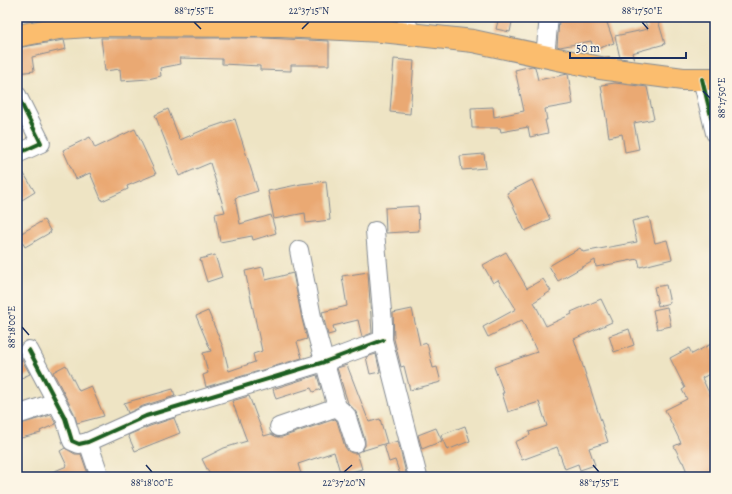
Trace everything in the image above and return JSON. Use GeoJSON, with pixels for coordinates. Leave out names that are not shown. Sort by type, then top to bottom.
{"type":"FeatureCollection","features":[{"type":"Feature","properties":{"kind":"main road"},"geometry":{"type":"LineString","coordinates":[[17,36],[57,23],[104,26],[147,21],[382,31],[408,26],[600,68],[683,79],[708,79]]}},
{"type":"Feature","properties":{"kind":"street"},"geometry":{"type":"LineString","coordinates":[[545,56],[549,17]]}},
{"type":"Feature","properties":{"kind":"street"},"geometry":{"type":"LineString","coordinates":[[708,79],[715,133]]}},
{"type":"Feature","properties":{"kind":"street"},"geometry":{"type":"LineString","coordinates":[[17,95],[41,143],[17,154]]}},
{"type":"Feature","properties":{"kind":"street"},"geometry":{"type":"LineString","coordinates":[[375,231],[384,323],[383,340],[418,477]]}},
{"type":"Feature","properties":{"kind":"street"},"geometry":{"type":"LineString","coordinates":[[299,250],[312,317],[324,362],[338,407],[346,415],[355,443]]}},
{"type":"Feature","properties":{"kind":"street"},"geometry":{"type":"LineString","coordinates":[[29,350],[65,418],[72,441],[79,444],[88,442],[146,416],[324,362],[383,340]]}},
{"type":"Feature","properties":{"kind":"street"},"geometry":{"type":"LineString","coordinates":[[17,415],[56,402]]}},
{"type":"Feature","properties":{"kind":"street"},"geometry":{"type":"LineString","coordinates":[[279,427],[338,407]]}},
{"type":"Feature","properties":{"kind":"street"},"geometry":{"type":"LineString","coordinates":[[88,442],[100,477]]}},
{"type":"Feature","properties":{"kind":"building"},"geometry":{"type":"Polygon","coordinates":[[[499,17],[513,17],[510,32],[496,29],[499,17]]]}},
{"type":"Feature","properties":{"kind":"building"},"geometry":{"type":"Polygon","coordinates":[[[584,17],[605,17],[614,43],[594,50],[591,41],[560,47],[557,46],[559,21],[584,17]]]}},
{"type":"Feature","properties":{"kind":"building"},"geometry":{"type":"Polygon","coordinates":[[[643,17],[657,17],[665,44],[632,53],[634,60],[620,58],[615,36],[648,29],[643,17]]]}},
{"type":"Feature","properties":{"kind":"building"},"geometry":{"type":"Polygon","coordinates":[[[101,38],[264,38],[329,41],[329,65],[291,65],[291,71],[260,70],[260,66],[222,64],[222,59],[180,58],[181,64],[160,68],[161,76],[148,79],[121,81],[120,69],[105,71],[101,38]]]}},
{"type":"Feature","properties":{"kind":"building"},"geometry":{"type":"Polygon","coordinates":[[[64,40],[66,49],[32,57],[34,71],[18,73],[17,48],[64,40]]]}},
{"type":"Feature","properties":{"kind":"building"},"geometry":{"type":"Polygon","coordinates":[[[394,59],[414,61],[410,114],[390,112],[394,59]]]}},
{"type":"Feature","properties":{"kind":"building"},"geometry":{"type":"Polygon","coordinates":[[[532,66],[535,67],[538,80],[568,74],[573,104],[545,109],[547,120],[545,120],[548,133],[530,137],[528,127],[501,132],[500,128],[472,128],[471,108],[493,107],[494,117],[524,111],[515,70],[532,66]]]}},
{"type":"Feature","properties":{"kind":"building"},"geometry":{"type":"Polygon","coordinates":[[[615,83],[647,87],[654,119],[634,123],[639,149],[625,152],[622,134],[609,137],[601,85],[615,83]]]}},
{"type":"Feature","properties":{"kind":"building"},"geometry":{"type":"Polygon","coordinates":[[[168,109],[180,140],[235,119],[258,191],[235,198],[240,224],[271,215],[276,233],[253,240],[252,236],[220,242],[215,214],[225,212],[210,163],[179,176],[155,115],[168,109]]]}},
{"type":"Feature","properties":{"kind":"building"},"geometry":{"type":"Polygon","coordinates":[[[135,129],[156,174],[127,186],[128,189],[102,201],[90,173],[76,179],[63,150],[90,137],[95,148],[135,129]]]}},
{"type":"Feature","properties":{"kind":"building"},"geometry":{"type":"Polygon","coordinates":[[[484,154],[486,168],[462,170],[460,156],[484,154]]]}},
{"type":"Feature","properties":{"kind":"building"},"geometry":{"type":"Polygon","coordinates":[[[17,164],[35,192],[17,203],[17,164]]]}},
{"type":"Feature","properties":{"kind":"building"},"geometry":{"type":"Polygon","coordinates":[[[532,180],[550,219],[525,231],[507,193],[532,180]]]}},
{"type":"Feature","properties":{"kind":"building"},"geometry":{"type":"Polygon","coordinates":[[[326,181],[330,220],[306,223],[305,213],[274,219],[268,191],[301,184],[326,181]]]}},
{"type":"Feature","properties":{"kind":"building"},"geometry":{"type":"Polygon","coordinates":[[[418,206],[419,231],[386,233],[385,208],[418,206]]]}},
{"type":"Feature","properties":{"kind":"building"},"geometry":{"type":"Polygon","coordinates":[[[649,217],[655,243],[667,240],[672,259],[640,267],[638,259],[596,267],[595,260],[558,281],[549,266],[580,248],[583,252],[637,242],[632,221],[649,217]]]}},
{"type":"Feature","properties":{"kind":"building"},"geometry":{"type":"Polygon","coordinates":[[[44,220],[51,232],[25,247],[18,235],[44,220]]]}},
{"type":"Feature","properties":{"kind":"building"},"geometry":{"type":"Polygon","coordinates":[[[506,252],[527,288],[543,279],[551,291],[534,302],[546,326],[572,314],[571,312],[601,299],[612,322],[574,339],[608,442],[589,448],[595,465],[580,470],[578,464],[565,469],[557,447],[522,460],[515,442],[530,435],[529,432],[547,426],[539,402],[508,412],[502,393],[504,393],[494,367],[537,352],[522,320],[488,337],[483,327],[516,309],[498,280],[493,283],[483,265],[506,252]]]}},
{"type":"Feature","properties":{"kind":"building"},"geometry":{"type":"Polygon","coordinates":[[[215,255],[222,277],[207,282],[200,259],[215,255]]]}},
{"type":"Feature","properties":{"kind":"building"},"geometry":{"type":"Polygon","coordinates":[[[263,267],[266,280],[293,273],[307,339],[297,342],[302,358],[206,387],[203,375],[208,373],[203,353],[211,351],[196,316],[208,311],[223,347],[229,371],[255,362],[253,354],[262,351],[245,271],[263,267]]]}},
{"type":"Feature","properties":{"kind":"building"},"geometry":{"type":"Polygon","coordinates":[[[368,272],[372,333],[362,337],[358,320],[333,326],[335,333],[328,335],[322,312],[347,306],[342,276],[368,272]]]}},
{"type":"Feature","properties":{"kind":"building"},"geometry":{"type":"Polygon","coordinates":[[[666,285],[670,303],[658,306],[654,287],[666,285]]]}},
{"type":"Feature","properties":{"kind":"building"},"geometry":{"type":"Polygon","coordinates":[[[667,307],[671,326],[657,329],[653,310],[667,307]]]}},
{"type":"Feature","properties":{"kind":"building"},"geometry":{"type":"Polygon","coordinates":[[[412,309],[420,345],[427,343],[433,368],[437,367],[441,382],[410,390],[404,366],[401,367],[394,339],[393,313],[412,309]]]}},
{"type":"Feature","properties":{"kind":"building"},"geometry":{"type":"Polygon","coordinates":[[[629,329],[634,345],[614,352],[609,336],[629,329]]]}},
{"type":"Feature","properties":{"kind":"building"},"geometry":{"type":"Polygon","coordinates":[[[711,344],[715,351],[715,371],[702,378],[715,405],[715,477],[689,477],[674,446],[681,443],[665,410],[687,399],[682,390],[685,388],[670,358],[689,348],[692,354],[711,344]]]}},
{"type":"Feature","properties":{"kind":"building"},"geometry":{"type":"Polygon","coordinates":[[[376,354],[380,372],[370,374],[366,357],[376,354]]]}},
{"type":"Feature","properties":{"kind":"building"},"geometry":{"type":"Polygon","coordinates":[[[22,360],[30,374],[17,380],[17,362],[22,360]]]}},
{"type":"Feature","properties":{"kind":"building"},"geometry":{"type":"Polygon","coordinates":[[[66,365],[79,391],[91,386],[104,416],[77,423],[74,413],[53,372],[66,365]]]}},
{"type":"Feature","properties":{"kind":"building"},"geometry":{"type":"Polygon","coordinates":[[[347,365],[369,422],[380,419],[387,443],[361,451],[365,446],[365,440],[356,412],[348,403],[337,368],[347,365]]]}},
{"type":"Feature","properties":{"kind":"building"},"geometry":{"type":"Polygon","coordinates":[[[317,375],[321,389],[313,392],[311,388],[276,399],[273,389],[317,375]]]}},
{"type":"Feature","properties":{"kind":"building"},"geometry":{"type":"Polygon","coordinates":[[[173,389],[175,396],[143,406],[128,413],[124,403],[173,389]]]}},
{"type":"Feature","properties":{"kind":"building"},"geometry":{"type":"Polygon","coordinates":[[[249,396],[264,436],[271,434],[277,437],[282,437],[335,419],[337,421],[345,447],[352,453],[357,453],[362,469],[341,475],[334,452],[298,464],[302,477],[211,477],[202,459],[224,448],[247,441],[232,401],[249,396]]]}},
{"type":"Feature","properties":{"kind":"building"},"geometry":{"type":"Polygon","coordinates":[[[51,415],[56,424],[40,431],[41,433],[17,439],[17,425],[51,415]]]}},
{"type":"Feature","properties":{"kind":"building"},"geometry":{"type":"Polygon","coordinates":[[[174,418],[180,433],[135,451],[128,435],[174,418]]]}},
{"type":"Feature","properties":{"kind":"building"},"geometry":{"type":"Polygon","coordinates":[[[465,426],[470,441],[447,450],[441,435],[465,426]]]}},
{"type":"Feature","properties":{"kind":"building"},"geometry":{"type":"Polygon","coordinates":[[[436,428],[442,441],[422,449],[418,435],[436,428]]]}},
{"type":"Feature","properties":{"kind":"building"},"geometry":{"type":"Polygon","coordinates":[[[398,441],[407,477],[401,477],[395,460],[389,462],[384,445],[398,441]]]}},
{"type":"Feature","properties":{"kind":"building"},"geometry":{"type":"Polygon","coordinates":[[[65,448],[75,454],[81,454],[89,477],[40,477],[67,466],[60,451],[65,448]]]}},
{"type":"Feature","properties":{"kind":"cycle path"},"geometry":{"type":"LineString","coordinates":[[702,79],[715,133]]}},
{"type":"Feature","properties":{"kind":"cycle path"},"geometry":{"type":"LineString","coordinates":[[17,95],[41,143],[17,154]]}},
{"type":"Feature","properties":{"kind":"cycle path"},"geometry":{"type":"LineString","coordinates":[[29,350],[65,418],[72,441],[79,444],[88,442],[146,416],[324,362],[383,340]]}}]}
